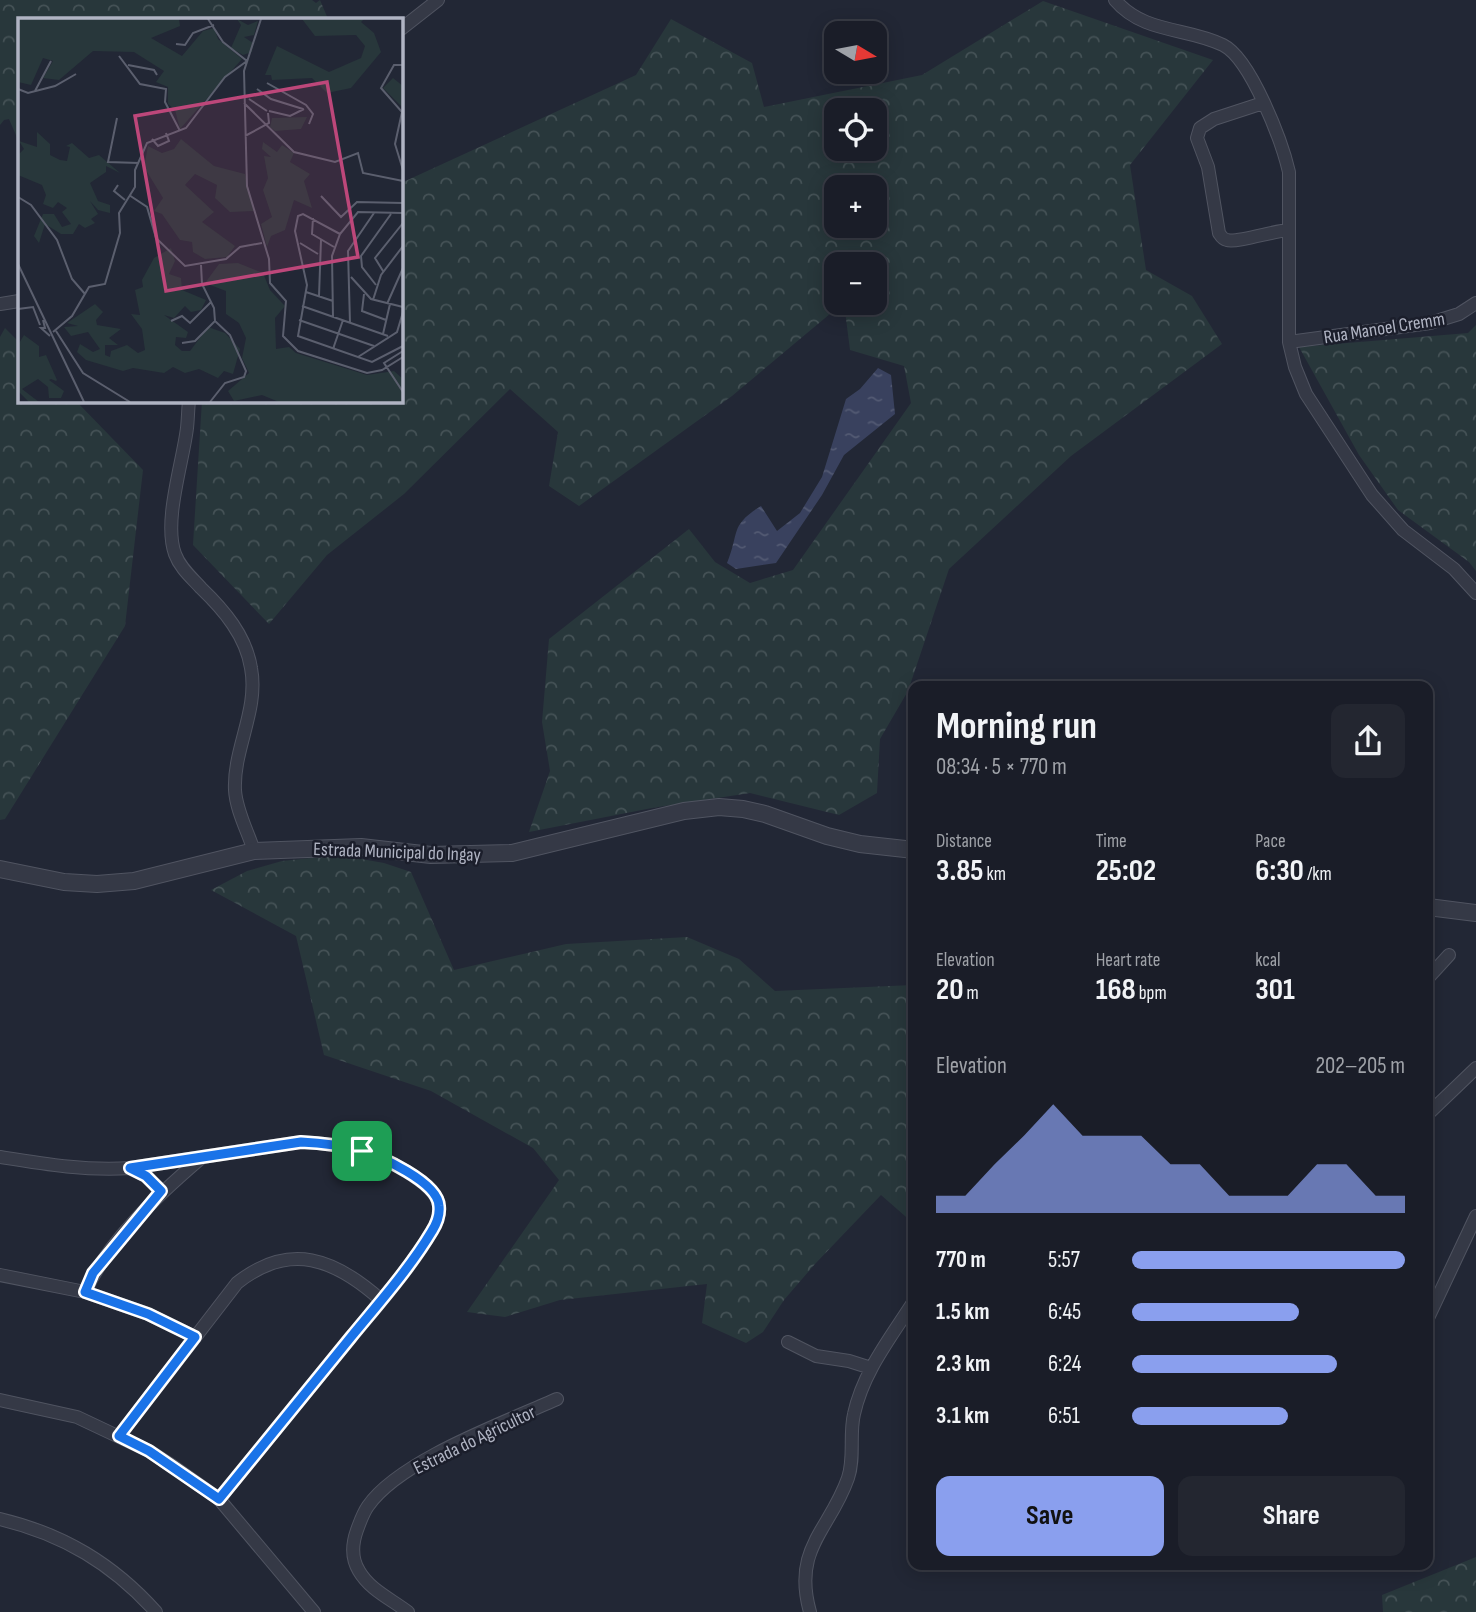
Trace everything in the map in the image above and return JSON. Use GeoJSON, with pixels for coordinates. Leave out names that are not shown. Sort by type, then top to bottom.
{"type":"FeatureCollection","features":[{"type":"Feature","properties":{"kind":"street"},"geometry":{"type":"LineString","coordinates":[[402,28],[438,0]]}},
{"type":"Feature","properties":{"kind":"street"},"geometry":{"type":"LineString","coordinates":[[1115,0],[1124,10],[1143,21],[1220,44],[1237,57],[1263,103],[1283,148],[1289,172],[1289,342],[1306,394],[1389,517],[1454,569],[1476,593]]}},
{"type":"Feature","properties":{"kind":"street"},"geometry":{"type":"LineString","coordinates":[[1263,103],[1214,119],[1200,128],[1197,138],[1208,167],[1219,233],[1222,237],[1235,240],[1288,230]]}},
{"type":"Feature","properties":{"kind":"street"},"geometry":{"type":"LineString","coordinates":[[0,304],[18,301]]}},
{"type":"Feature","properties":{"kind":"street","name":"Rua Manoel Cremm"},"geometry":{"type":"LineString","coordinates":[[1289,342],[1430,323],[1459,314],[1476,303]]}},
{"type":"Feature","properties":{"kind":"street"},"geometry":{"type":"LineString","coordinates":[[189,402],[172,521],[173,552],[183,569],[222,609],[245,649],[251,669],[252,692],[235,791],[254,851]]}},
{"type":"Feature","properties":{"kind":"street","name":"Estrada Municipal do Ingay"},"geometry":{"type":"LineString","coordinates":[[0,869],[64,882],[115,883],[177,871],[254,851],[361,847],[431,855],[512,853],[684,811],[719,807],[765,814],[827,836],[860,844],[908,849]]}},
{"type":"Feature","properties":{"kind":"street"},"geometry":{"type":"LineString","coordinates":[[1433,908],[1476,913]]}},
{"type":"Feature","properties":{"kind":"street"},"geometry":{"type":"LineString","coordinates":[[1433,973],[1450,955]]}},
{"type":"Feature","properties":{"kind":"street"},"geometry":{"type":"LineString","coordinates":[[1433,1109],[1476,1068]]}},
{"type":"Feature","properties":{"kind":"street"},"geometry":{"type":"LineString","coordinates":[[0,1157],[105,1170],[301,1142],[329,1143],[362,1151],[393,1165],[435,1193],[439,1203],[439,1216],[432,1231],[381,1300],[219,1499]]}},
{"type":"Feature","properties":{"kind":"street"},"geometry":{"type":"LineString","coordinates":[[85,1292],[93,1273],[161,1191],[201,1158]]}},
{"type":"Feature","properties":{"kind":"street"},"geometry":{"type":"LineString","coordinates":[[169,1162],[178,1178]]}},
{"type":"Feature","properties":{"kind":"street"},"geometry":{"type":"LineString","coordinates":[[130,1168],[146,1176],[161,1191]]}},
{"type":"Feature","properties":{"kind":"street"},"geometry":{"type":"LineString","coordinates":[[1433,1307],[1476,1216]]}},
{"type":"Feature","properties":{"kind":"street"},"geometry":{"type":"LineString","coordinates":[[119,1436],[237,1283],[253,1270],[281,1260],[301,1259],[325,1263],[353,1277],[381,1300]]}},
{"type":"Feature","properties":{"kind":"street"},"geometry":{"type":"LineString","coordinates":[[0,1275],[85,1292],[148,1314],[195,1337]]}},
{"type":"Feature","properties":{"kind":"street"},"geometry":{"type":"LineString","coordinates":[[810,1612],[805,1584],[807,1565],[819,1532],[850,1474],[853,1416],[871,1368],[908,1310]]}},
{"type":"Feature","properties":{"kind":"street"},"geometry":{"type":"LineString","coordinates":[[788,1342],[816,1356],[849,1361],[871,1368]]}},
{"type":"Feature","properties":{"kind":"street","name":"Estrada do Agricultor"},"geometry":{"type":"LineString","coordinates":[[408,1612],[375,1590],[355,1564],[354,1539],[368,1507],[392,1483],[432,1457],[557,1399]]}},
{"type":"Feature","properties":{"kind":"street"},"geometry":{"type":"LineString","coordinates":[[0,1400],[77,1418],[149,1451],[219,1499],[314,1612]]}},
{"type":"Feature","properties":{"kind":"street"},"geometry":{"type":"LineString","coordinates":[[0,1519],[40,1530],[88,1553],[111,1569],[156,1612]]}},
{"type":"Feature","properties":{"kind":"green space"},"geometry":{"type":"Polygon","coordinates":[[[0,0],[312,0],[316,3],[320,0],[328,18],[18,18],[18,140],[9,119],[0,125],[0,0]]]}},
{"type":"Feature","properties":{"kind":"green space"},"geometry":{"type":"Polygon","coordinates":[[[1043,1],[1213,60],[1130,165],[1146,270],[1192,296],[1222,344],[1071,456],[949,569],[911,681],[908,681],[908,691],[880,739],[877,793],[839,815],[750,793],[652,808],[529,832],[550,771],[542,722],[549,639],[689,529],[715,562],[750,583],[793,570],[911,403],[904,366],[850,350],[846,315],[887,315],[887,252],[824,252],[824,315],[829,315],[732,396],[579,506],[549,486],[558,432],[510,389],[404,494],[327,555],[269,624],[193,545],[202,402],[402,402],[402,240],[405,236],[402,183],[636,75],[671,19],[752,63],[764,107],[887,84],[922,75],[1043,1]]]}},
{"type":"Feature","properties":{"kind":"green space"},"geometry":{"type":"Polygon","coordinates":[[[1476,325],[1476,571],[1469,562],[1398,510],[1359,455],[1299,347],[1468,333],[1476,325]]]}},
{"type":"Feature","properties":{"kind":"green space"},"geometry":{"type":"Polygon","coordinates":[[[5,328],[18,341],[18,402],[77,402],[143,470],[125,626],[5,819],[0,820],[0,337],[5,328]]]}},
{"type":"Feature","properties":{"kind":"green space"},"geometry":{"type":"Polygon","coordinates":[[[339,855],[384,863],[411,872],[454,970],[566,944],[687,937],[739,959],[775,991],[908,985],[908,1219],[881,1195],[815,1264],[784,1300],[763,1332],[746,1343],[702,1323],[707,1284],[560,1300],[505,1317],[467,1312],[559,1180],[533,1148],[431,1091],[324,1055],[296,936],[211,890],[247,871],[282,861],[339,855]]]}},
{"type":"Feature","properties":{"kind":"green space"},"geometry":{"type":"Polygon","coordinates":[[[1476,1557],[1476,1612],[1383,1612],[1382,1595],[1476,1557]]]}},
{"type":"Feature","properties":{"kind":"water"},"geometry":{"type":"Polygon","coordinates":[[[878,368],[891,375],[895,414],[844,455],[822,495],[776,563],[736,569],[727,563],[737,530],[744,519],[761,506],[777,531],[800,513],[822,477],[846,399],[860,389],[878,368]]]}},
{"type":"Feature","properties":{"kind":"route"},"geometry":{"type":"LineString","coordinates":[[301,1142],[329,1143],[362,1151],[425,1184],[435,1193],[439,1203],[439,1216],[432,1231],[381,1300],[219,1499],[149,1451],[119,1436],[195,1337],[148,1314],[85,1292],[93,1273],[161,1191],[146,1176],[130,1168],[301,1142]]}}]}
